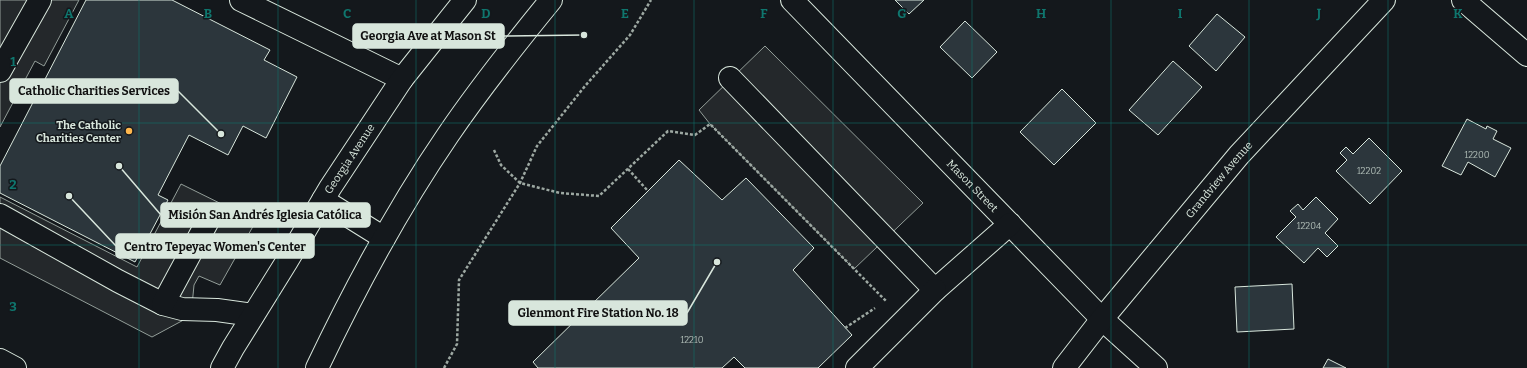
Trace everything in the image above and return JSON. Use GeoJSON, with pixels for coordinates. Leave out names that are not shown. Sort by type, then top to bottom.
{"type":"FeatureCollection","features":[{"type":"Feature","properties":{"kind":"street"},"geometry":{"type":"LineString","coordinates":[[0,71],[6,48],[40,0]]}},
{"type":"Feature","properties":{"kind":"street"},"geometry":{"type":"LineString","coordinates":[[240,0],[402,79]]}},
{"type":"Feature","properties":{"kind":"street","name":"Georgia Avenue"},"geometry":{"type":"LineString","coordinates":[[222,368],[232,348],[323,200],[402,79],[465,0]]}},
{"type":"Feature","properties":{"kind":"street"},"geometry":{"type":"LineString","coordinates":[[317,368],[338,324],[384,238],[447,136],[505,57],[551,0]]}},
{"type":"Feature","properties":{"kind":"street","name":"Mason Street"},"geometry":{"type":"LineString","coordinates":[[792,0],[1102,319],[1156,368]]}},
{"type":"Feature","properties":{"kind":"street","name":"Grandview Avenue"},"geometry":{"type":"LineString","coordinates":[[1064,368],[1102,319],[1239,155],[1384,0]]}},
{"type":"Feature","properties":{"kind":"street"},"geometry":{"type":"LineString","coordinates":[[1463,0],[1527,55]]}},
{"type":"Feature","properties":{"kind":"street"},"geometry":{"type":"LineString","coordinates":[[730,78],[935,290]]}},
{"type":"Feature","properties":{"kind":"street"},"geometry":{"type":"LineString","coordinates":[[323,200],[384,238]]}},
{"type":"Feature","properties":{"kind":"street"},"geometry":{"type":"LineString","coordinates":[[0,215],[118,281],[163,304],[182,309],[216,310],[253,315]]}},
{"type":"Feature","properties":{"kind":"street"},"geometry":{"type":"LineString","coordinates":[[163,304],[210,217]]}},
{"type":"Feature","properties":{"kind":"street"},"geometry":{"type":"LineString","coordinates":[[857,368],[935,290],[1010,224]]}},
{"type":"Feature","properties":{"kind":"street"},"geometry":{"type":"LineString","coordinates":[[0,360],[15,368]]}},
{"type":"Feature","properties":{"kind":"path"},"geometry":{"type":"LineString","coordinates":[[444,368],[457,344],[459,280],[520,183],[537,146],[585,86],[630,35],[651,0]]}},
{"type":"Feature","properties":{"kind":"path"},"geometry":{"type":"LineString","coordinates":[[494,150],[501,165],[520,183],[560,193],[599,196],[668,131],[695,135],[710,124],[886,302],[845,328]]}},
{"type":"Feature","properties":{"kind":"path"},"geometry":{"type":"LineString","coordinates":[[628,170],[648,191]]}},
{"type":"Feature","properties":{"kind":"shaded area"},"geometry":{"type":"Polygon","coordinates":[[[0,0],[79,0],[44,66],[35,61],[0,127],[0,0]]]}},
{"type":"Feature","properties":{"kind":"shaded area"},"geometry":{"type":"Polygon","coordinates":[[[765,46],[923,203],[854,269],[710,124],[699,110],[765,46]]]}},
{"type":"Feature","properties":{"kind":"shaded area"},"geometry":{"type":"Polygon","coordinates":[[[181,184],[256,221],[220,285],[199,276],[194,285],[191,316],[152,337],[0,258],[0,197],[137,267],[181,184]]]}},
{"type":"Feature","properties":{"kind":"building","name":"The Catholic Charities Center"},"geometry":{"type":"Polygon","coordinates":[[[86,0],[172,0],[270,50],[264,60],[297,77],[266,138],[243,126],[228,155],[189,135],[158,195],[168,200],[135,262],[0,193],[0,166],[86,0]]]}},
{"type":"Feature","properties":{"kind":"building"},"geometry":{"type":"Polygon","coordinates":[[[895,0],[924,0],[909,14],[895,0]]]}},
{"type":"Feature","properties":{"kind":"building"},"geometry":{"type":"Polygon","coordinates":[[[1217,14],[1245,37],[1216,71],[1189,46],[1217,14]]]}},
{"type":"Feature","properties":{"kind":"building"},"geometry":{"type":"Polygon","coordinates":[[[965,21],[997,52],[972,78],[940,47],[965,21]]]}},
{"type":"Feature","properties":{"kind":"building"},"geometry":{"type":"Polygon","coordinates":[[[1173,61],[1202,87],[1158,135],[1129,110],[1173,61]]]}},
{"type":"Feature","properties":{"kind":"building"},"geometry":{"type":"Polygon","coordinates":[[[1062,89],[1096,123],[1054,165],[1020,132],[1062,89]]]}},
{"type":"Feature","properties":{"kind":"building"},"geometry":{"type":"Polygon","coordinates":[[[1467,119],[1486,129],[1487,126],[1497,131],[1493,139],[1511,148],[1495,177],[1468,162],[1461,175],[1442,166],[1467,119]]]}},
{"type":"Feature","properties":{"kind":"building"},"geometry":{"type":"Polygon","coordinates":[[[1369,138],[1402,171],[1370,204],[1336,171],[1347,160],[1340,153],[1346,147],[1353,154],[1369,138]]]}},
{"type":"Feature","properties":{"kind":"building"},"geometry":{"type":"Polygon","coordinates":[[[679,160],[722,200],[746,178],[814,248],[793,270],[852,335],[818,368],[745,368],[734,357],[722,368],[538,368],[533,362],[639,258],[611,228],[679,160]]]}},
{"type":"Feature","properties":{"kind":"building"},"geometry":{"type":"Polygon","coordinates":[[[1316,197],[1338,219],[1325,233],[1338,246],[1327,257],[1318,248],[1304,263],[1276,237],[1296,217],[1290,211],[1298,204],[1303,210],[1316,197]]]}},
{"type":"Feature","properties":{"kind":"building"},"geometry":{"type":"Polygon","coordinates":[[[1292,284],[1294,329],[1237,332],[1235,287],[1292,284]]]}},
{"type":"Feature","properties":{"kind":"building"},"geometry":{"type":"Polygon","coordinates":[[[1328,359],[1346,368],[1323,368],[1328,359]]]}},
{"type":"Feature","properties":{"kind":"place","name":"Georgia Ave at Mason St"},"geometry":{"type":"Point","coordinates":[584,35]}},
{"type":"Feature","properties":{"kind":"place","name":"The Catholic Charities Center"},"geometry":{"type":"Point","coordinates":[129,131]}},
{"type":"Feature","properties":{"kind":"place","name":"Catholic Charities Services"},"geometry":{"type":"Point","coordinates":[221,134]}},
{"type":"Feature","properties":{"kind":"place","name":"Misión San Andrés Iglesia Católica"},"geometry":{"type":"Point","coordinates":[119,166]}},
{"type":"Feature","properties":{"kind":"place","name":"Centro Tepeyac Women's Center"},"geometry":{"type":"Point","coordinates":[69,196]}},
{"type":"Feature","properties":{"kind":"place","name":"Glenmont Fire Station No. 18"},"geometry":{"type":"Point","coordinates":[717,262]}}]}
